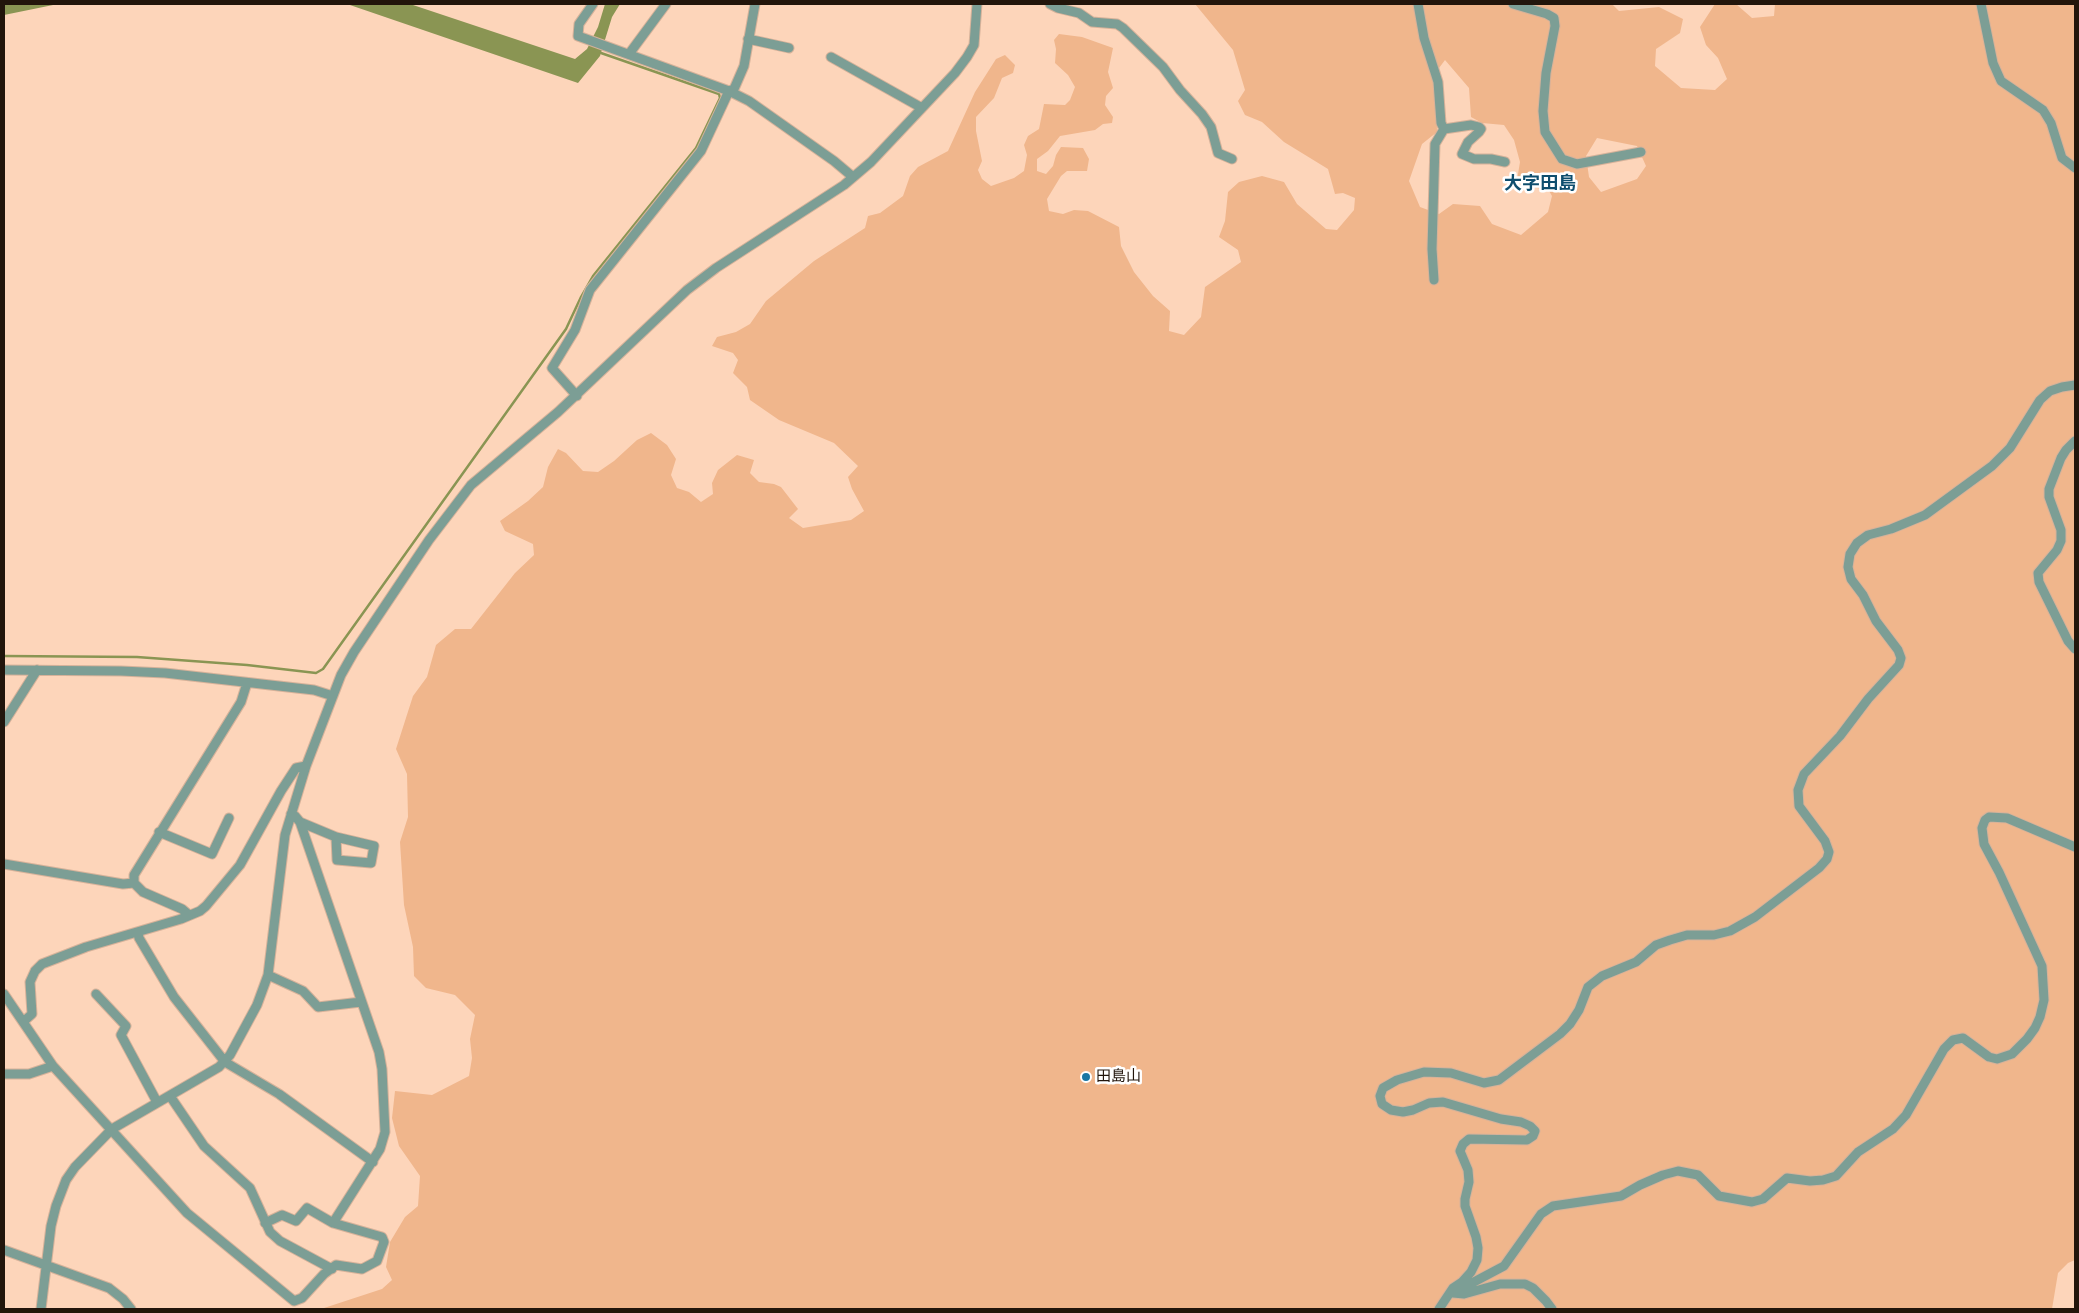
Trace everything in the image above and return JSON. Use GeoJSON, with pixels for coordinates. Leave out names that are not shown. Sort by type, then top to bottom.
{"type":"FeatureCollection","features":[{"type":"Feature","properties":{"kind":"street"},"geometry":{"type":"LineString","coordinates":[[593,4],[578,24],[578,36],[729,91],[749,101],[854,177]]}},
{"type":"Feature","properties":{"kind":"street"},"geometry":{"type":"LineString","coordinates":[[629,54],[666,4]]}},
{"type":"Feature","properties":{"kind":"street"},"geometry":{"type":"LineString","coordinates":[[576,396],[552,368],[575,330],[590,290],[646,218],[696,159],[729,91],[734,90],[744,66],[755,4]]}},
{"type":"Feature","properties":{"kind":"street"},"geometry":{"type":"LineString","coordinates":[[41,1309],[46,1264],[56,1206],[66,1180],[75,1167],[112,1129],[219,1068],[225,1062],[257,1006],[268,975],[282,854],[290,814],[306,766],[341,675],[354,652],[429,540],[471,485],[576,396],[687,290],[716,268],[854,177],[922,108],[967,58],[974,45],[977,4]]}},
{"type":"Feature","properties":{"kind":"street"},"geometry":{"type":"LineString","coordinates":[[1050,4],[1079,13],[1092,22],[1117,24],[1123,28],[1163,67],[1180,90],[1202,114],[1211,128],[1218,153],[1232,159]]}},
{"type":"Feature","properties":{"kind":"street"},"geometry":{"type":"LineString","coordinates":[[1418,4],[1424,38],[1438,82],[1441,124],[1444,129]]}},
{"type":"Feature","properties":{"kind":"street"},"geometry":{"type":"LineString","coordinates":[[1513,4],[1547,14],[1554,18],[1555,26],[1546,73],[1543,111],[1545,132],[1562,160],[1577,164],[1610,156],[1641,152]]}},
{"type":"Feature","properties":{"kind":"street"},"geometry":{"type":"LineString","coordinates":[[1981,4],[1993,63],[2001,81],[2043,110],[2051,123],[2062,158],[2075,168]]}},
{"type":"Feature","properties":{"kind":"street"},"geometry":{"type":"LineString","coordinates":[[748,38],[789,48]]}},
{"type":"Feature","properties":{"kind":"street"},"geometry":{"type":"LineString","coordinates":[[831,57],[922,108]]}},
{"type":"Feature","properties":{"kind":"street"},"geometry":{"type":"LineString","coordinates":[[1444,129],[1471,125],[1479,127],[1481,129],[1468,142],[1462,154],[1474,159],[1491,159],[1505,162]]}},
{"type":"Feature","properties":{"kind":"street"},"geometry":{"type":"LineString","coordinates":[[1434,280],[1434,154],[1435,144],[1444,129]]}},
{"type":"Feature","properties":{"kind":"street"},"geometry":{"type":"LineString","coordinates":[[1452,1293],[1453,1288],[1471,1272],[1477,1260],[1478,1248],[1465,1206],[1464,1199],[1469,1182],[1468,1170],[1460,1151],[1463,1144],[1469,1140],[1527,1140],[1534,1136],[1535,1131],[1530,1126],[1521,1122],[1501,1119],[1443,1102],[1429,1103],[1403,1112],[1391,1110],[1382,1104],[1380,1096],[1383,1088],[1397,1080],[1424,1072],[1451,1073],[1484,1083],[1499,1080],[1560,1034],[1570,1024],[1579,1010],[1588,988],[1602,976],[1636,962],[1656,945],[1670,940],[1687,935],[1714,935],[1730,931],[1755,917],[1819,868],[1827,859],[1829,852],[1825,841],[1798,806],[1798,790],[1804,774],[1840,736],[1858,710],[1899,665],[1901,658],[1898,650],[1876,621],[1863,595],[1851,579],[1848,567],[1850,554],[1857,542],[1868,535],[1891,529],[1924,515],[1978,477],[2010,448],[2040,400],[2050,391],[2075,385]]}},
{"type":"Feature","properties":{"kind":"street"},"geometry":{"type":"LineString","coordinates":[[2075,441],[2061,458],[2049,489],[2049,497],[2061,530],[2061,541],[2057,550],[2038,573],[2039,582],[2068,641],[2075,649]]}},
{"type":"Feature","properties":{"kind":"street"},"geometry":{"type":"LineString","coordinates":[[5,672],[37,670],[156,673],[314,690],[333,696]]}},
{"type":"Feature","properties":{"kind":"street"},"geometry":{"type":"LineString","coordinates":[[4,722],[37,670]]}},
{"type":"Feature","properties":{"kind":"street"},"geometry":{"type":"LineString","coordinates":[[189,915],[182,909],[142,892],[134,883],[134,875],[241,702],[247,683]]}},
{"type":"Feature","properties":{"kind":"street"},"geometry":{"type":"LineString","coordinates":[[23,1022],[32,1014],[30,982],[35,971],[42,964],[86,947],[189,915],[200,911],[206,906],[240,866],[281,791],[296,768],[306,766]]}},
{"type":"Feature","properties":{"kind":"street"},"geometry":{"type":"LineString","coordinates":[[290,814],[295,816],[300,822],[379,1052],[382,1069],[385,1132],[380,1149],[333,1223]]}},
{"type":"Feature","properties":{"kind":"street"},"geometry":{"type":"LineString","coordinates":[[1439,1309],[1442,1302],[1452,1293],[1504,1266],[1541,1214],[1553,1206],[1620,1196],[1640,1184],[1663,1174],[1678,1171],[1698,1175],[1719,1196],[1752,1202],[1763,1199],[1787,1178],[1810,1181],[1836,1176],[1858,1152],[1893,1129],[1906,1115],[1944,1049],[1953,1040],[1963,1038],[1989,1057],[1996,1059],[2012,1054],[2035,1028],[2040,1017],[2044,1000],[2042,966],[2000,872],[1984,844],[1982,828],[1984,820],[1995,816],[2007,818],[2075,848]]}},
{"type":"Feature","properties":{"kind":"street"},"geometry":{"type":"LineString","coordinates":[[160,832],[212,854],[229,818]]}},
{"type":"Feature","properties":{"kind":"street"},"geometry":{"type":"LineString","coordinates":[[300,822],[336,837],[374,846],[371,863],[336,860],[336,837]]}},
{"type":"Feature","properties":{"kind":"street"},"geometry":{"type":"LineString","coordinates":[[4,864],[123,884],[134,883]]}},
{"type":"Feature","properties":{"kind":"street"},"geometry":{"type":"LineString","coordinates":[[138,932],[139,938],[174,997],[225,1062],[279,1094],[373,1162]]}},
{"type":"Feature","properties":{"kind":"street"},"geometry":{"type":"LineString","coordinates":[[268,975],[303,991],[318,1006],[361,1002]]}},
{"type":"Feature","properties":{"kind":"street"},"geometry":{"type":"LineString","coordinates":[[4,994],[53,1066],[187,1213],[294,1301],[302,1298],[324,1274],[336,1265],[362,1269],[377,1261],[384,1242],[382,1237],[333,1223],[307,1208],[296,1221],[282,1215],[265,1223]]}},
{"type":"Feature","properties":{"kind":"street"},"geometry":{"type":"LineString","coordinates":[[96,994],[126,1026],[121,1036],[157,1102]]}},
{"type":"Feature","properties":{"kind":"street"},"geometry":{"type":"LineString","coordinates":[[4,1074],[28,1074],[53,1066]]}},
{"type":"Feature","properties":{"kind":"street"},"geometry":{"type":"LineString","coordinates":[[170,1096],[204,1146],[250,1188],[270,1232],[280,1240],[332,1269]]}},
{"type":"Feature","properties":{"kind":"street"},"geometry":{"type":"LineString","coordinates":[[4,1250],[109,1288],[123,1299],[131,1309]]}},
{"type":"Feature","properties":{"kind":"street"},"geometry":{"type":"LineString","coordinates":[[1452,1293],[1464,1294],[1500,1284],[1525,1284],[1540,1294],[1552,1309]]}},
{"type":"Feature","properties":{"kind":"shaded area"},"geometry":{"type":"Polygon","coordinates":[[[4,4],[58,4],[4,15],[4,4]]]}},
{"type":"Feature","properties":{"kind":"shaded area"},"geometry":{"type":"Polygon","coordinates":[[[347,4],[410,4],[575,59],[587,49],[598,27],[605,4],[620,4],[612,17],[600,56],[578,83],[347,4]]]}},
{"type":"Feature","properties":{"kind":"shaded area"},"geometry":{"type":"Polygon","coordinates":[[[1195,4],[1612,4],[1619,11],[1659,7],[1683,19],[1680,33],[1656,49],[1655,66],[1681,88],[1715,90],[1727,79],[1718,58],[1706,45],[1700,27],[1715,4],[1736,4],[1752,18],[1774,16],[1775,4],[2075,4],[2075,1260],[2068,1263],[2058,1273],[2052,1309],[321,1309],[382,1289],[392,1280],[386,1267],[390,1242],[405,1217],[418,1206],[420,1176],[399,1146],[392,1118],[395,1091],[432,1095],[469,1076],[472,1058],[470,1039],[475,1015],[455,995],[426,988],[414,976],[413,947],[404,905],[400,842],[408,817],[407,774],[396,749],[413,696],[427,677],[436,645],[455,629],[471,629],[515,573],[534,555],[533,544],[505,531],[500,521],[528,501],[543,487],[548,467],[558,449],[566,453],[583,471],[598,472],[614,461],[637,440],[651,433],[667,445],[676,459],[671,475],[677,488],[689,492],[701,502],[713,494],[712,483],[718,470],[737,455],[754,460],[750,473],[759,482],[781,487],[798,509],[789,518],[803,528],[851,520],[864,511],[848,477],[858,466],[834,443],[779,420],[750,400],[747,387],[733,373],[738,360],[733,353],[712,346],[717,337],[736,332],[750,324],[766,301],[814,261],[865,228],[868,216],[880,213],[903,196],[910,176],[918,167],[948,151],[975,92],[996,59],[1005,55],[1015,65],[1013,73],[1002,78],[994,98],[976,117],[976,131],[982,161],[978,170],[982,179],[991,186],[1014,178],[1024,171],[1027,155],[1024,145],[1028,136],[1039,129],[1044,104],[1065,105],[1070,100],[1075,87],[1068,75],[1055,63],[1056,49],[1054,40],[1059,34],[1082,37],[1113,48],[1108,72],[1113,88],[1106,96],[1105,105],[1113,117],[1112,123],[1103,124],[1095,130],[1060,136],[1048,151],[1037,159],[1037,171],[1046,174],[1053,166],[1056,155],[1061,147],[1083,148],[1089,159],[1087,171],[1067,171],[1061,176],[1047,199],[1049,211],[1063,214],[1074,210],[1088,211],[1119,227],[1121,246],[1134,272],[1153,296],[1170,311],[1169,331],[1184,335],[1201,317],[1205,287],[1241,262],[1238,250],[1219,237],[1225,221],[1228,192],[1239,182],[1262,176],[1284,182],[1297,204],[1326,229],[1337,230],[1354,210],[1355,198],[1343,193],[1335,194],[1328,169],[1284,142],[1262,122],[1245,115],[1238,101],[1245,90],[1233,50],[1195,4]],[[1445,60],[1436,72],[1437,132],[1422,144],[1409,181],[1420,207],[1439,214],[1453,204],[1480,206],[1492,224],[1521,235],[1548,212],[1552,196],[1548,189],[1524,187],[1517,180],[1520,162],[1514,140],[1504,125],[1482,123],[1471,117],[1469,88],[1445,60]],[[1597,138],[1586,156],[1589,177],[1601,192],[1637,179],[1646,166],[1637,146],[1597,138]]]}},
{"type":"Feature","properties":{"kind":"waterway"},"geometry":{"type":"LineString","coordinates":[[4,656],[137,657],[247,665],[316,673],[323,669],[566,329],[593,276],[696,148],[720,98],[719,94],[601,53]]}},
{"type":"Feature","properties":{"kind":"place","name":"田島山"},"geometry":{"type":"Point","coordinates":[1086,1077]}},
{"type":"Feature","properties":{"kind":"district","name":"大字田島"},"geometry":{"type":"Point","coordinates":[1540,184]}}]}
